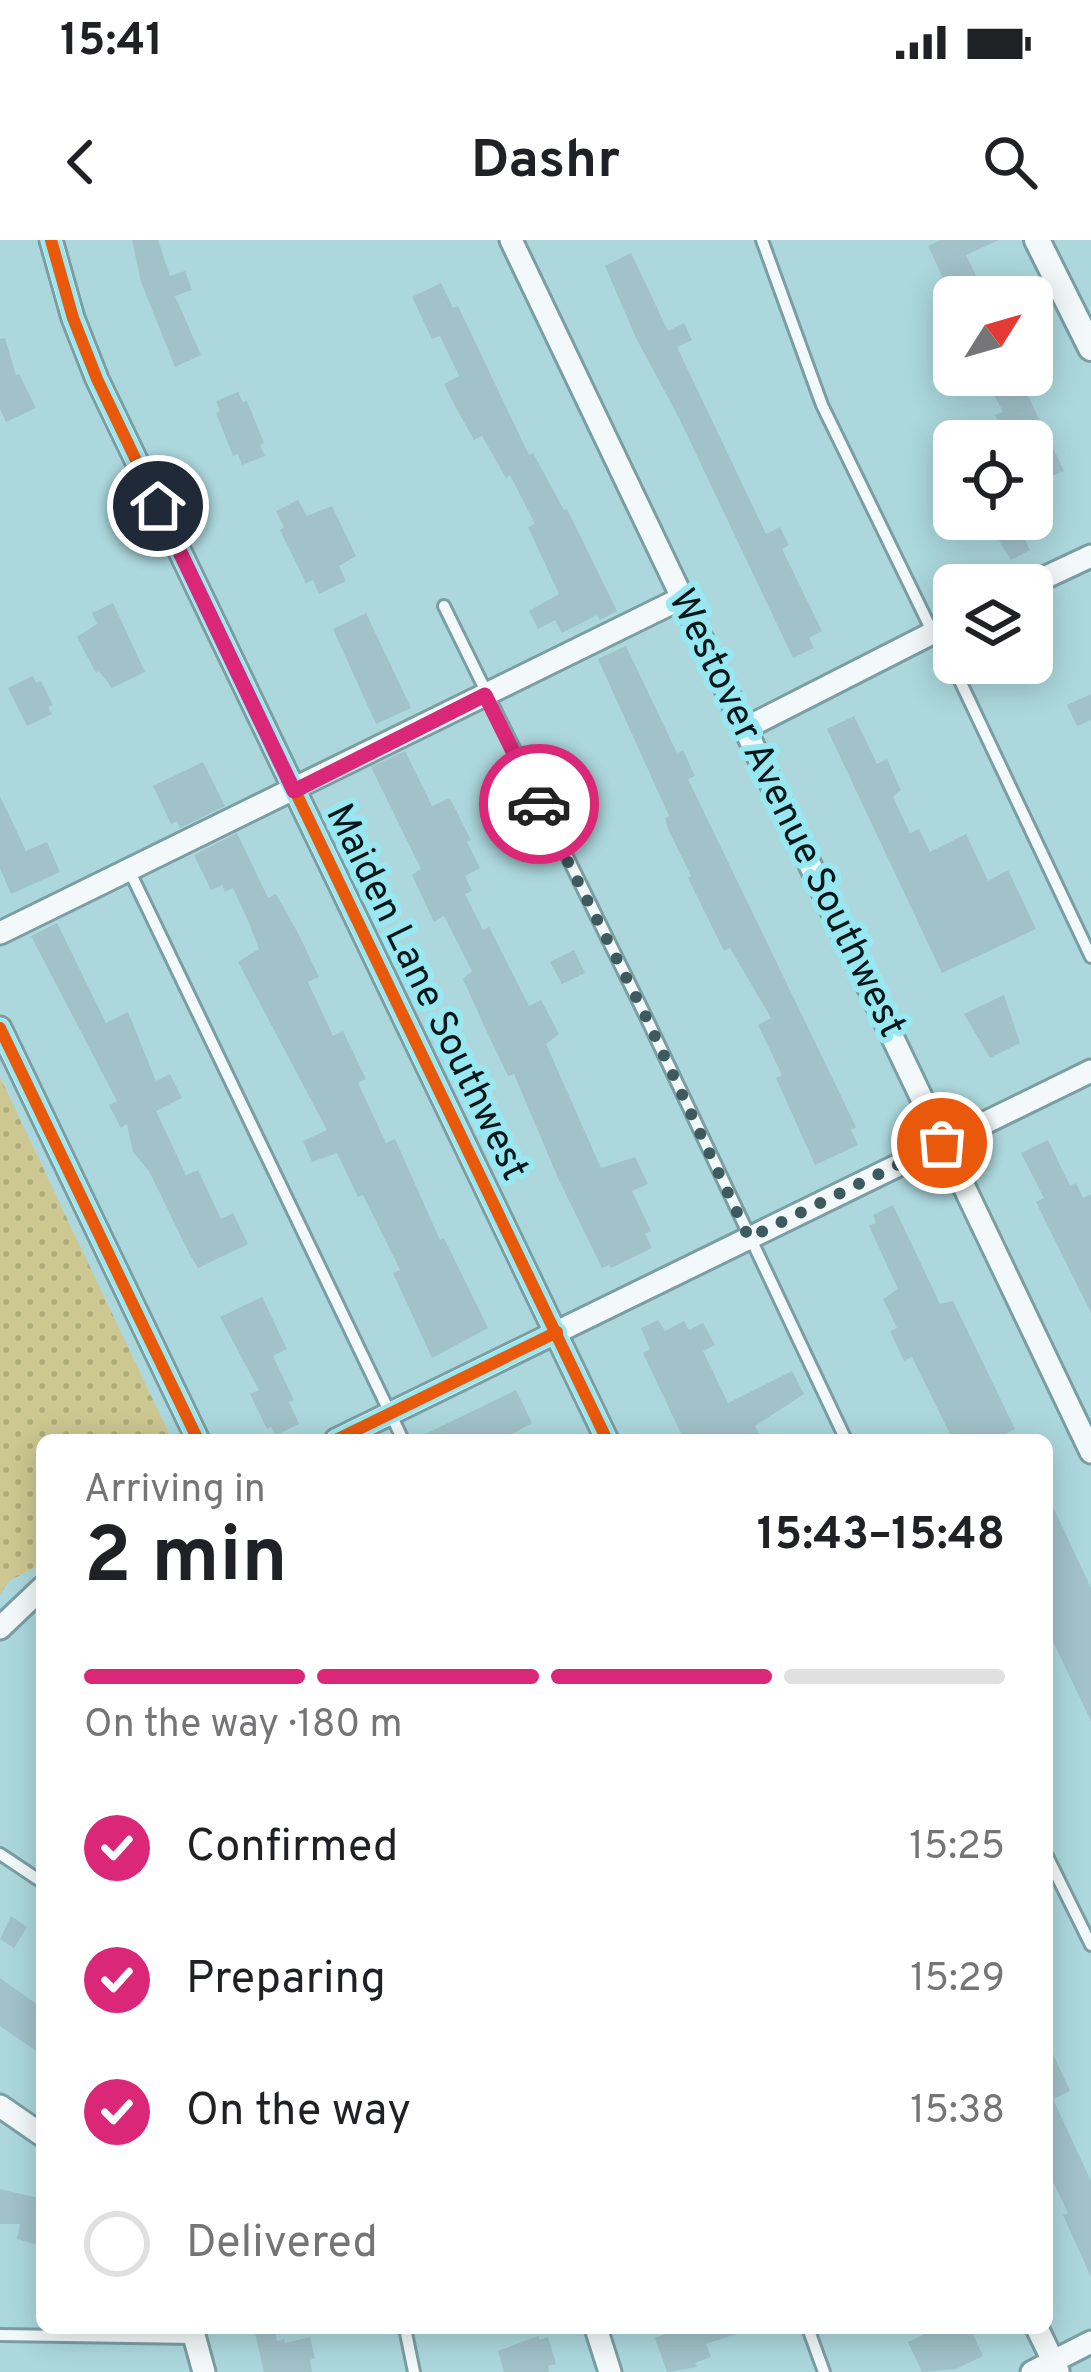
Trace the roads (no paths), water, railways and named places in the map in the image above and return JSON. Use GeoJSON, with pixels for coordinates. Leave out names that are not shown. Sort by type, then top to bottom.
{"type":"FeatureCollection","features":[{"type":"Feature","properties":{"kind":"street","name":"Maiden Lane Southwest"},"geometry":{"type":"LineString","coordinates":[[51,240],[73,318],[97,379],[605,1434]]}},
{"type":"Feature","properties":{"kind":"street","name":"Westover Avenue Southwest"},"geometry":{"type":"LineString","coordinates":[[511,240],[1091,1452]]}},
{"type":"Feature","properties":{"kind":"street"},"geometry":{"type":"LineString","coordinates":[[1037,240],[1091,348]]}},
{"type":"Feature","properties":{"kind":"street"},"geometry":{"type":"LineString","coordinates":[[1053,574],[1091,556]]}},
{"type":"Feature","properties":{"kind":"street"},"geometry":{"type":"LineString","coordinates":[[0,933],[682,598]]}},
{"type":"Feature","properties":{"kind":"street"},"geometry":{"type":"LineString","coordinates":[[744,728],[933,633]]}},
{"type":"Feature","properties":{"kind":"street"},"geometry":{"type":"LineString","coordinates":[[0,1028],[195,1434]]}},
{"type":"Feature","properties":{"kind":"street"},"geometry":{"type":"LineString","coordinates":[[348,1434],[1091,1071]]}},
{"type":"Feature","properties":{"kind":"street"},"geometry":{"type":"LineString","coordinates":[[0,1628],[36,1594]]}},
{"type":"Feature","properties":{"kind":"street"},"geometry":{"type":"LineString","coordinates":[[0,2106],[36,2131]]}},
{"type":"Feature","properties":{"kind":"street"},"geometry":{"type":"LineString","coordinates":[[194,2334],[204,2372]]}},
{"type":"Feature","properties":{"kind":"street"},"geometry":{"type":"LineString","coordinates":[[598,2334],[610,2372]]}},
{"type":"Feature","properties":{"kind":"street"},"geometry":{"type":"LineString","coordinates":[[1040,2334],[1056,2367]]}},
{"type":"Feature","properties":{"kind":"street"},"geometry":{"type":"LineString","coordinates":[[1032,2372],[1056,2367],[1091,2342]]}},
{"type":"Feature","properties":{"kind":"lane"},"geometry":{"type":"LineString","coordinates":[[762,240],[822,405],[933,633]]}},
{"type":"Feature","properties":{"kind":"lane"},"geometry":{"type":"LineString","coordinates":[[444,606],[843,1434]]}},
{"type":"Feature","properties":{"kind":"lane"},"geometry":{"type":"LineString","coordinates":[[962,684],[1091,957]]}},
{"type":"Feature","properties":{"kind":"lane"},"geometry":{"type":"LineString","coordinates":[[129,871],[400,1434]]}},
{"type":"Feature","properties":{"kind":"lane"},"geometry":{"type":"LineString","coordinates":[[0,1854],[36,1878]]}},
{"type":"Feature","properties":{"kind":"lane"},"geometry":{"type":"LineString","coordinates":[[1053,1868],[1091,1945]]}},
{"type":"Feature","properties":{"kind":"lane"},"geometry":{"type":"LineString","coordinates":[[0,2335],[97,2334]]}},
{"type":"Feature","properties":{"kind":"lane"},"geometry":{"type":"LineString","coordinates":[[406,2334],[414,2372]]}},
{"type":"Feature","properties":{"kind":"lane"},"geometry":{"type":"LineString","coordinates":[[810,2334],[824,2372]]}}]}
